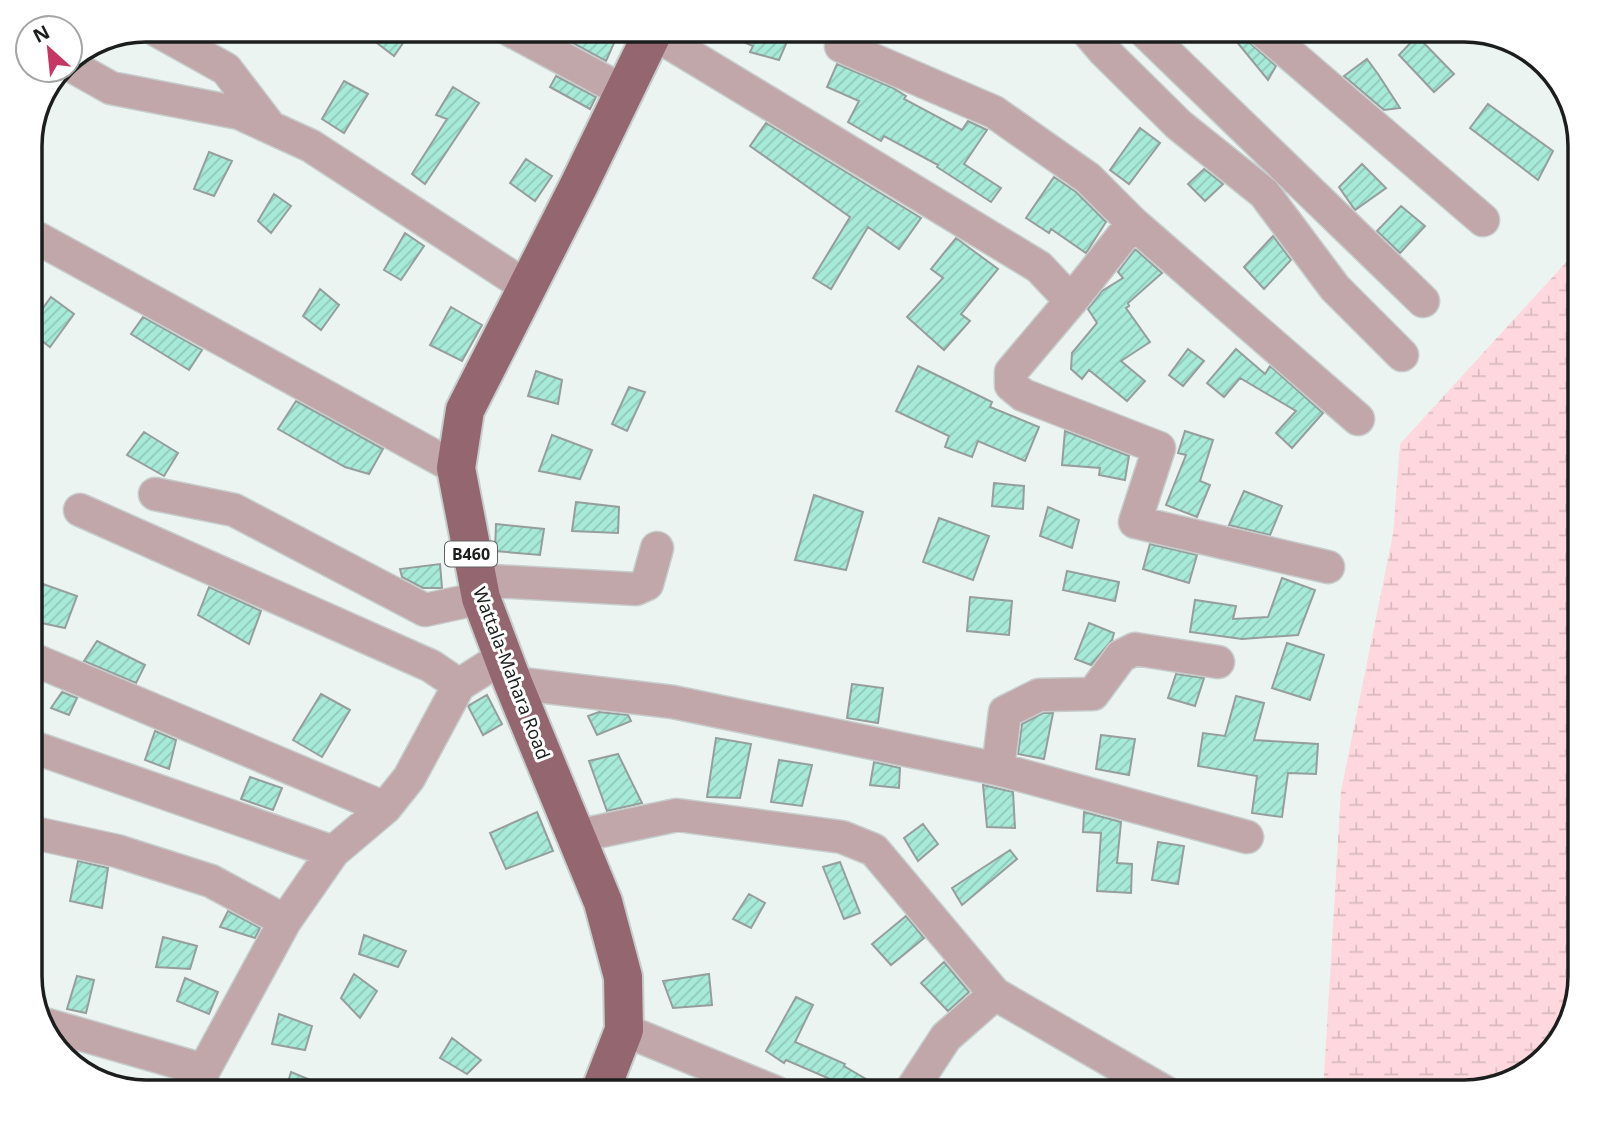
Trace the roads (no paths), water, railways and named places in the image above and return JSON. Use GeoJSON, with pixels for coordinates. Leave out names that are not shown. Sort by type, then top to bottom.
{"type":"FeatureCollection","features":[{"type":"Feature","properties":{"kind":"main road","name":"Wattala-Mahara Road"},"geometry":{"type":"LineString","coordinates":[[605,1080],[624,1030],[623,977],[603,902],[508,670],[478,589],[456,468],[465,410],[648,42]]}},
{"type":"Feature","properties":{"kind":"street"},"geometry":{"type":"LineString","coordinates":[[178,42],[226,69],[270,127]]}},
{"type":"Feature","properties":{"kind":"street"},"geometry":{"type":"LineString","coordinates":[[532,42],[625,92]]}},
{"type":"Feature","properties":{"kind":"street"},"geometry":{"type":"LineString","coordinates":[[671,42],[1039,267],[1071,301]]}},
{"type":"Feature","properties":{"kind":"street"},"geometry":{"type":"LineString","coordinates":[[1096,42],[1179,125],[1264,192],[1335,288],[1402,355]]}},
{"type":"Feature","properties":{"kind":"street"},"geometry":{"type":"LineString","coordinates":[[1155,42],[1423,301]]}},
{"type":"Feature","properties":{"kind":"street"},"geometry":{"type":"LineString","coordinates":[[1276,42],[1483,220]]}},
{"type":"Feature","properties":{"kind":"street"},"geometry":{"type":"LineString","coordinates":[[841,46],[994,112],[1088,178],[1133,223],[1359,419]]}},
{"type":"Feature","properties":{"kind":"street"},"geometry":{"type":"LineString","coordinates":[[84,73],[111,88],[239,113],[311,146],[527,287]]}},
{"type":"Feature","properties":{"kind":"street"},"geometry":{"type":"LineString","coordinates":[[1133,223],[1010,372],[1012,385],[1023,396],[1159,448],[1135,522],[1328,567]]}},
{"type":"Feature","properties":{"kind":"street"},"geometry":{"type":"LineString","coordinates":[[42,241],[456,468]]}},
{"type":"Feature","properties":{"kind":"street"},"geometry":{"type":"LineString","coordinates":[[155,494],[234,510],[425,610],[478,589],[636,589],[647,584],[657,548]]}},
{"type":"Feature","properties":{"kind":"street"},"geometry":{"type":"LineString","coordinates":[[80,510],[431,666],[459,685]]}},
{"type":"Feature","properties":{"kind":"street"},"geometry":{"type":"LineString","coordinates":[[998,769],[1005,712],[1039,695],[1093,694],[1121,656],[1135,649],[1218,662]]}},
{"type":"Feature","properties":{"kind":"street"},"geometry":{"type":"LineString","coordinates":[[42,662],[385,808]]}},
{"type":"Feature","properties":{"kind":"street"},"geometry":{"type":"LineString","coordinates":[[201,1080],[285,921],[333,852],[385,808],[409,778],[459,685],[508,670],[998,769],[1247,837]]}},
{"type":"Feature","properties":{"kind":"street"},"geometry":{"type":"LineString","coordinates":[[42,750],[333,852]]}},
{"type":"Feature","properties":{"kind":"street"},"geometry":{"type":"LineString","coordinates":[[577,836],[677,815],[842,836],[874,850],[995,994],[1144,1080]]}},
{"type":"Feature","properties":{"kind":"street"},"geometry":{"type":"LineString","coordinates":[[42,835],[117,851],[211,881],[285,921]]}},
{"type":"Feature","properties":{"kind":"street"},"geometry":{"type":"LineString","coordinates":[[918,1080],[946,1037],[995,994]]}},
{"type":"Feature","properties":{"kind":"street"},"geometry":{"type":"LineString","coordinates":[[56,1029],[197,1080]]}},
{"type":"Feature","properties":{"kind":"street"},"geometry":{"type":"LineString","coordinates":[[624,1030],[746,1080]]}}]}
